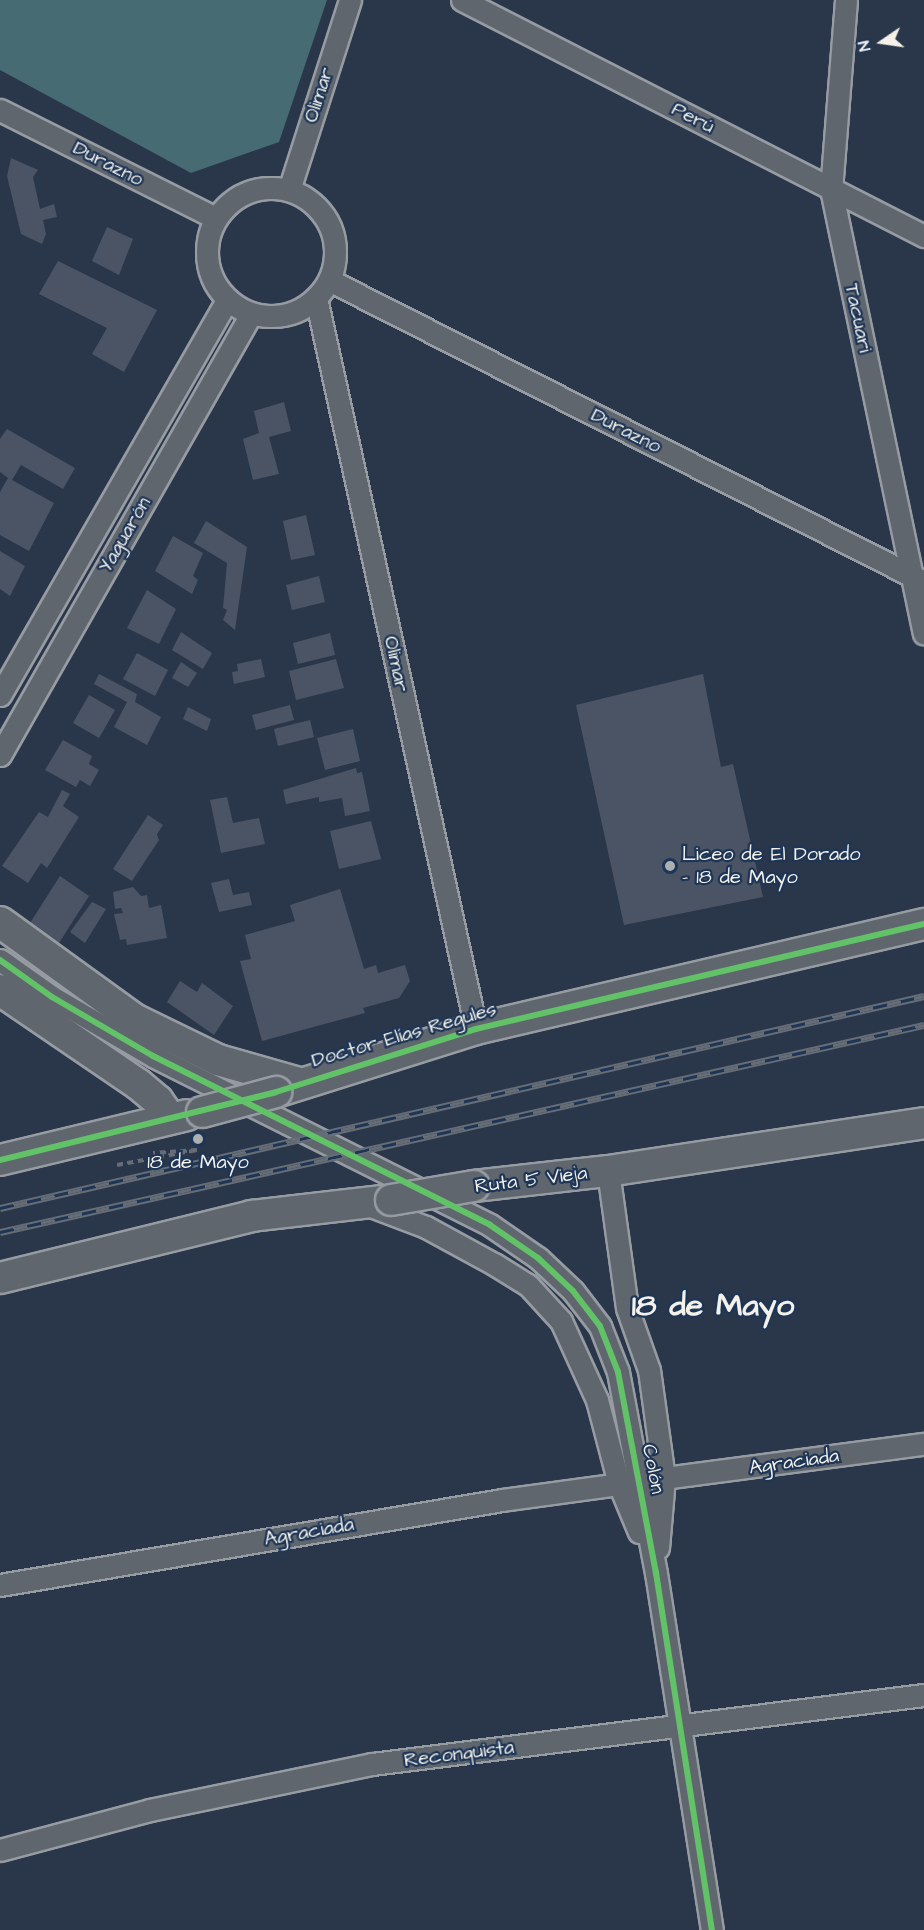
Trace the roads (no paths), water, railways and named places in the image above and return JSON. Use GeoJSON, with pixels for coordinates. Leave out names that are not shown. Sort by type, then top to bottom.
{"type":"FeatureCollection","features":[{"type":"Feature","properties":{"kind":"street","name":"Olimar"},"geometry":{"type":"LineString","coordinates":[[289,190],[350,0]]}},
{"type":"Feature","properties":{"kind":"street","name":"Perú"},"geometry":{"type":"LineString","coordinates":[[462,0],[924,236]]}},
{"type":"Feature","properties":{"kind":"street","name":"Tacuari"},"geometry":{"type":"LineString","coordinates":[[846,0],[831,189],[918,579],[924,633]]}},
{"type":"Feature","properties":{"kind":"street","name":"Durazno"},"geometry":{"type":"LineString","coordinates":[[0,110],[216,218]]}},
{"type":"Feature","properties":{"kind":"street"},"geometry":{"type":"LineString","coordinates":[[261,188],[289,190],[309,200],[324,216],[333,237],[334,259],[329,280],[316,298],[297,311],[274,317],[251,314],[227,301],[210,276],[206,246],[216,218],[235,198],[261,188]]}},
{"type":"Feature","properties":{"kind":"street","name":"Durazno"},"geometry":{"type":"LineString","coordinates":[[329,280],[918,579]]}},
{"type":"Feature","properties":{"kind":"street","name":"Olimar"},"geometry":{"type":"LineString","coordinates":[[316,298],[476,1029]]}},
{"type":"Feature","properties":{"kind":"street","name":"Yaguarón"},"geometry":{"type":"LineString","coordinates":[[0,695],[227,301]]}},
{"type":"Feature","properties":{"kind":"street","name":"Yaguarón"},"geometry":{"type":"LineString","coordinates":[[0,755],[251,314]]}},
{"type":"Feature","properties":{"kind":"street"},"geometry":{"type":"LineString","coordinates":[[0,922],[134,1019],[218,1060],[288,1087]]}},
{"type":"Feature","properties":{"kind":"street","name":"Doctor Elías Regules"},"geometry":{"type":"LineString","coordinates":[[0,1160],[202,1112],[476,1029],[924,924]]}},
{"type":"Feature","properties":{"kind":"street","name":"Colón"},"geometry":{"type":"LineString","coordinates":[[0,960],[52,997],[153,1056],[345,1150],[490,1225],[538,1258],[573,1291],[600,1326],[618,1372],[656,1573],[712,1930]]}},
{"type":"Feature","properties":{"kind":"street"},"geometry":{"type":"LineString","coordinates":[[0,990],[138,1084],[158,1101],[170,1118]]}},
{"type":"Feature","properties":{"kind":"street","name":"Ruta 5 Vieja"},"geometry":{"type":"LineString","coordinates":[[0,1278],[252,1216],[378,1202],[474,1186],[608,1171],[924,1123]]}},
{"type":"Feature","properties":{"kind":"street","name":"Colón"},"geometry":{"type":"LineString","coordinates":[[608,1171],[627,1308],[649,1370],[664,1478],[656,1573]]}},
{"type":"Feature","properties":{"kind":"street","name":"Colón"},"geometry":{"type":"LineString","coordinates":[[378,1202],[494,1264],[528,1285],[561,1322],[597,1400],[619,1484],[656,1573]]}},
{"type":"Feature","properties":{"kind":"street","name":"Agraciada"},"geometry":{"type":"LineString","coordinates":[[664,1478],[924,1444]]}},
{"type":"Feature","properties":{"kind":"street","name":"Agraciada"},"geometry":{"type":"LineString","coordinates":[[0,1585],[502,1500],[619,1484]]}},
{"type":"Feature","properties":{"kind":"street","name":"Reconquista"},"geometry":{"type":"LineString","coordinates":[[0,1850],[150,1810],[372,1764],[681,1728],[924,1695]]}},
{"type":"Feature","properties":{"kind":"railway"},"geometry":{"type":"LineString","coordinates":[[0,1208],[924,996]]}},
{"type":"Feature","properties":{"kind":"railway"},"geometry":{"type":"LineString","coordinates":[[0,1232],[924,1025]]}},
{"type":"Feature","properties":{"kind":"place","name":"Liceo de El Dorado - 18 de Mayo"},"geometry":{"type":"Point","coordinates":[670,866]}},
{"type":"Feature","properties":{"kind":"place","name":"18 de Mayo"},"geometry":{"type":"Point","coordinates":[198,1139]}},
{"type":"Feature","properties":{"kind":"district","name":"18 de Mayo"},"geometry":{"type":"Point","coordinates":[713,1306]}}]}
